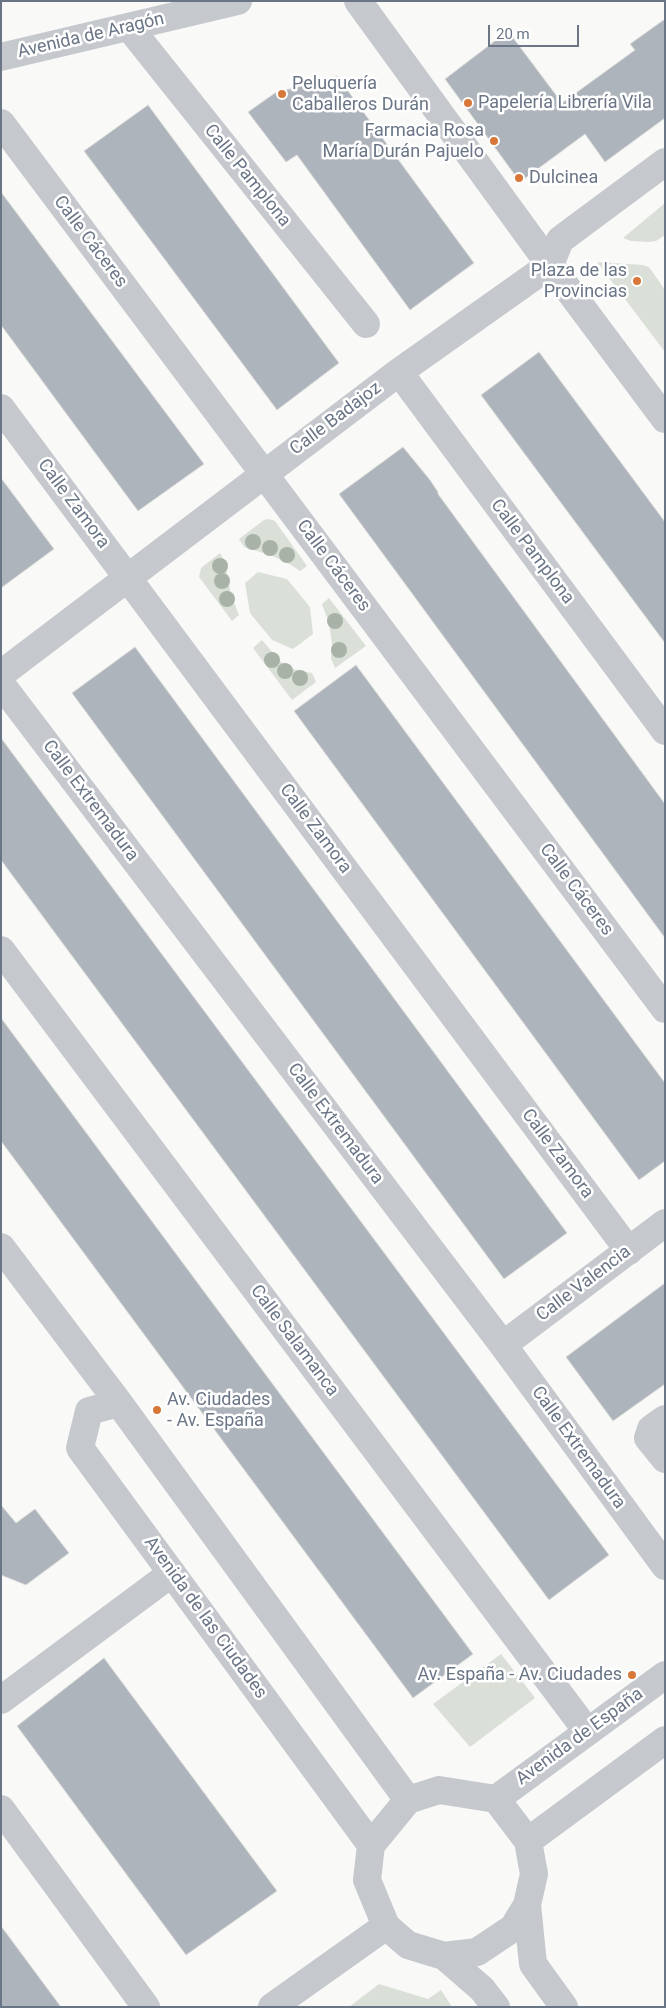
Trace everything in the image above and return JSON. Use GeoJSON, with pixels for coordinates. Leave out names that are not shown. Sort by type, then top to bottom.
{"type":"FeatureCollection","features":[{"type":"Feature","properties":{"kind":"street","name":"Avenida de Aragón"},"geometry":{"type":"LineString","coordinates":[[1,57],[238,1]]}},
{"type":"Feature","properties":{"kind":"street"},"geometry":{"type":"LineString","coordinates":[[358,1],[550,265],[665,419]]}},
{"type":"Feature","properties":{"kind":"street","name":"Calle Pamplona"},"geometry":{"type":"LineString","coordinates":[[129,27],[366,324]]}},
{"type":"Feature","properties":{"kind":"street","name":"Calle Cáceres"},"geometry":{"type":"LineString","coordinates":[[1,123],[665,1008]]}},
{"type":"Feature","properties":{"kind":"street"},"geometry":{"type":"LineString","coordinates":[[550,265],[560,240],[665,162]]}},
{"type":"Feature","properties":{"kind":"street","name":"Calle Badajoz"},"geometry":{"type":"LineString","coordinates":[[1,674],[398,372],[550,265]]}},
{"type":"Feature","properties":{"kind":"street","name":"Calle Pamplona"},"geometry":{"type":"LineString","coordinates":[[398,372],[665,731]]}},
{"type":"Feature","properties":{"kind":"street","name":"Calle Zamora"},"geometry":{"type":"LineString","coordinates":[[1,408],[628,1251]]}},
{"type":"Feature","properties":{"kind":"street","name":"Calle Extremadura"},"geometry":{"type":"LineString","coordinates":[[1,684],[503,1345],[665,1566]]}},
{"type":"Feature","properties":{"kind":"street","name":"Calle Salamanca"},"geometry":{"type":"LineString","coordinates":[[1,950],[587,1731]]}},
{"type":"Feature","properties":{"kind":"street","name":"Calle Valencia"},"geometry":{"type":"LineString","coordinates":[[503,1345],[665,1223]]}},
{"type":"Feature","properties":{"kind":"street"},"geometry":{"type":"LineString","coordinates":[[1,1247],[119,1403],[408,1800]]}},
{"type":"Feature","properties":{"kind":"street","name":"Avenida de las Ciudades"},"geometry":{"type":"LineString","coordinates":[[119,1403],[89,1411],[80,1448],[371,1845]]}},
{"type":"Feature","properties":{"kind":"street"},"geometry":{"type":"LineString","coordinates":[[665,1419],[652,1429],[648,1438],[665,1459]]}},
{"type":"Feature","properties":{"kind":"street"},"geometry":{"type":"LineString","coordinates":[[1,1700],[172,1573]]}},
{"type":"Feature","properties":{"kind":"street","name":"Avenida de España"},"geometry":{"type":"LineString","coordinates":[[496,1799],[665,1675]]}},
{"type":"Feature","properties":{"kind":"street"},"geometry":{"type":"LineString","coordinates":[[528,1841],[665,1740]]}},
{"type":"Feature","properties":{"kind":"street"},"geometry":{"type":"LineString","coordinates":[[527,1905],[513,1928],[477,1952],[444,1956],[408,1945],[386,1926],[367,1880],[371,1845],[408,1800],[440,1790],[496,1799],[528,1841],[534,1874],[527,1905],[533,1964],[564,2007]]}},
{"type":"Feature","properties":{"kind":"street"},"geometry":{"type":"LineString","coordinates":[[1,1809],[146,2007]]}},
{"type":"Feature","properties":{"kind":"street"},"geometry":{"type":"LineString","coordinates":[[272,2007],[386,1926]]}},
{"type":"Feature","properties":{"kind":"street"},"geometry":{"type":"LineString","coordinates":[[444,1956],[482,1989],[496,2007]]}},
{"type":"Feature","properties":{"kind":"shaded area"},"geometry":{"type":"Polygon","coordinates":[[[665,203],[665,235],[656,241],[648,242],[631,241],[623,238],[665,203]]]}},
{"type":"Feature","properties":{"kind":"shaded area"},"geometry":{"type":"Polygon","coordinates":[[[597,262],[649,267],[665,290],[665,352],[597,262]]]}},
{"type":"Feature","properties":{"kind":"shaded area"},"geometry":{"type":"Polygon","coordinates":[[[264,520],[275,521],[307,566],[300,571],[270,555],[244,547],[239,539],[264,520]]]}},
{"type":"Feature","properties":{"kind":"shaded area"},"geometry":{"type":"Polygon","coordinates":[[[220,553],[225,562],[231,595],[239,615],[232,621],[199,577],[201,568],[220,553]]]}},
{"type":"Feature","properties":{"kind":"shaded area"},"geometry":{"type":"Polygon","coordinates":[[[258,572],[287,579],[310,607],[313,634],[293,649],[272,640],[250,613],[245,583],[258,572]]]}},
{"type":"Feature","properties":{"kind":"shaded area"},"geometry":{"type":"Polygon","coordinates":[[[329,598],[366,646],[335,668],[331,658],[332,644],[329,623],[322,604],[329,598]]]}},
{"type":"Feature","properties":{"kind":"shaded area"},"geometry":{"type":"Polygon","coordinates":[[[262,640],[281,662],[293,669],[312,673],[316,682],[292,700],[253,648],[262,640]]]}},
{"type":"Feature","properties":{"kind":"shaded area"},"geometry":{"type":"Polygon","coordinates":[[[501,1654],[535,1698],[470,1747],[433,1704],[501,1654]]]}},
{"type":"Feature","properties":{"kind":"shaded area"},"geometry":{"type":"Polygon","coordinates":[[[379,1984],[428,1999],[441,1990],[452,2007],[349,2007],[379,1984]]]}},
{"type":"Feature","properties":{"kind":"building"},"geometry":{"type":"Polygon","coordinates":[[[665,19],[665,118],[605,162],[585,134],[520,182],[445,79],[508,31],[562,103],[635,50],[630,44],[665,19]]]}},
{"type":"Feature","properties":{"kind":"building"},"geometry":{"type":"Polygon","coordinates":[[[337,76],[474,263],[410,310],[297,155],[286,162],[248,112],[275,93],[337,76]]]}},
{"type":"Feature","properties":{"kind":"building"},"geometry":{"type":"Polygon","coordinates":[[[148,105],[339,363],[277,410],[84,151],[148,105]]]}},
{"type":"Feature","properties":{"kind":"building"},"geometry":{"type":"Polygon","coordinates":[[[1,192],[204,464],[138,511],[1,325],[1,192]]]}},
{"type":"Feature","properties":{"kind":"building"},"geometry":{"type":"Polygon","coordinates":[[[539,352],[665,522],[665,643],[481,395],[539,352]]]}},
{"type":"Feature","properties":{"kind":"building"},"geometry":{"type":"Polygon","coordinates":[[[403,447],[430,480],[438,494],[665,804],[665,938],[339,494],[403,447]]]}},
{"type":"Feature","properties":{"kind":"building"},"geometry":{"type":"Polygon","coordinates":[[[1,478],[54,549],[1,588],[1,478]]]}},
{"type":"Feature","properties":{"kind":"building"},"geometry":{"type":"Polygon","coordinates":[[[135,647],[567,1233],[504,1279],[72,693],[135,647]]]}},
{"type":"Feature","properties":{"kind":"building"},"geometry":{"type":"Polygon","coordinates":[[[356,665],[665,1083],[665,1161],[639,1180],[294,711],[356,665]]]}},
{"type":"Feature","properties":{"kind":"building"},"geometry":{"type":"Polygon","coordinates":[[[1,738],[609,1555],[549,1600],[1,860],[1,738]]]}},
{"type":"Feature","properties":{"kind":"building"},"geometry":{"type":"Polygon","coordinates":[[[1,1018],[473,1654],[413,1698],[1,1141],[1,1018]]]}},
{"type":"Feature","properties":{"kind":"building"},"geometry":{"type":"Polygon","coordinates":[[[665,1283],[665,1384],[613,1421],[566,1357],[665,1283]]]}},
{"type":"Feature","properties":{"kind":"building"},"geometry":{"type":"Polygon","coordinates":[[[1,1505],[16,1523],[35,1509],[69,1553],[26,1585],[1,1575],[1,1505]]]}},
{"type":"Feature","properties":{"kind":"building"},"geometry":{"type":"Polygon","coordinates":[[[104,1658],[277,1891],[186,1955],[17,1726],[104,1658]]]}},
{"type":"Feature","properties":{"kind":"building"},"geometry":{"type":"Polygon","coordinates":[[[1,1926],[61,2007],[1,2007],[1,1926]]]}},
{"type":"Feature","properties":{"kind":"place","name":"Peluquería Caballeros Durán"},"geometry":{"type":"Point","coordinates":[282,94]}},
{"type":"Feature","properties":{"kind":"place","name":"Papelería Librería Vila"},"geometry":{"type":"Point","coordinates":[468,103]}},
{"type":"Feature","properties":{"kind":"place","name":"Farmacia Rosa María Durán Pajuelo"},"geometry":{"type":"Point","coordinates":[494,141]}},
{"type":"Feature","properties":{"kind":"place","name":"Dulcinea"},"geometry":{"type":"Point","coordinates":[519,178]}},
{"type":"Feature","properties":{"kind":"place","name":"Plaza de las Provincias"},"geometry":{"type":"Point","coordinates":[637,281]}},
{"type":"Feature","properties":{"kind":"place","name":"Av. Ciudades - Av. España"},"geometry":{"type":"Point","coordinates":[157,1410]}},
{"type":"Feature","properties":{"kind":"place","name":"Av. España - Av. Ciudades"},"geometry":{"type":"Point","coordinates":[632,1675]}}]}
